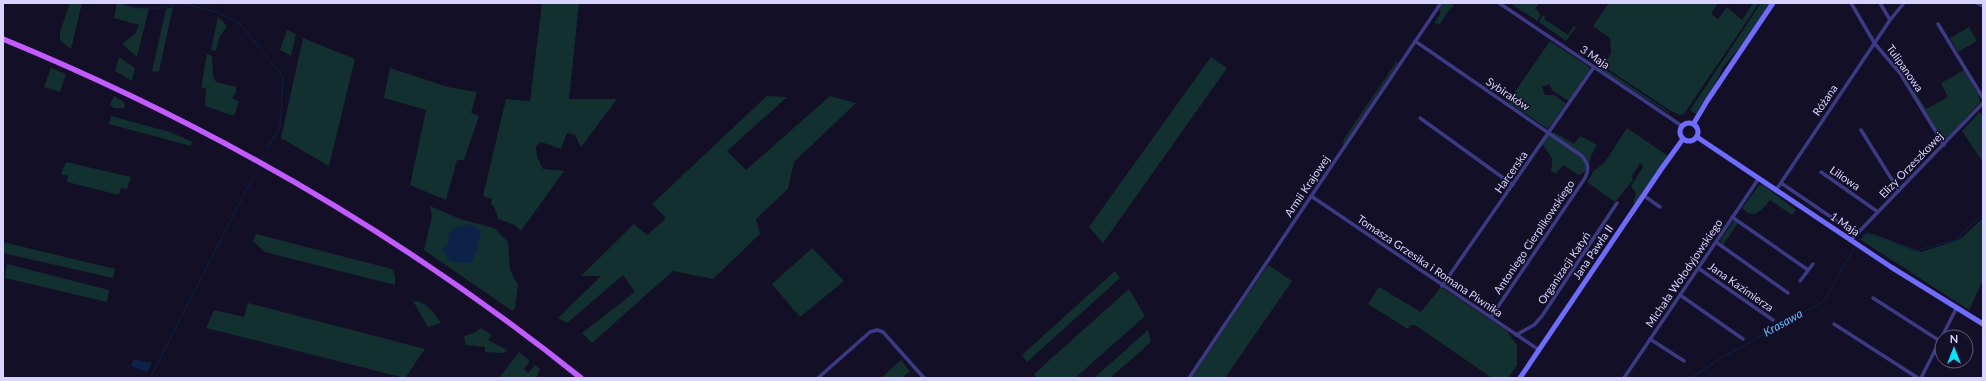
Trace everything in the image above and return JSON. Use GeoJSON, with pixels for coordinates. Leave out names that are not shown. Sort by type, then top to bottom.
{"type":"FeatureCollection","features":[{"type":"Feature","properties":{"kind":"main road"},"geometry":{"type":"LineString","coordinates":[[1694,123],[1707,101],[1773,3]]}},
{"type":"Feature","properties":{"kind":"main road"},"geometry":{"type":"LineString","coordinates":[[3,39],[70,68],[155,108],[229,146],[314,194],[452,282],[528,337],[581,378]]}},
{"type":"Feature","properties":{"kind":"main road"},"geometry":{"type":"LineString","coordinates":[[1689,122],[1694,123],[1699,129],[1697,137],[1691,141],[1683,139],[1680,134],[1682,126],[1689,122]]}},
{"type":"Feature","properties":{"kind":"main road","name":"1 Maja"},"geometry":{"type":"LineString","coordinates":[[1697,137],[1956,309],[1983,324]]}},
{"type":"Feature","properties":{"kind":"main road","name":"Jana Pawła II"},"geometry":{"type":"LineString","coordinates":[[1520,378],[1643,195],[1683,139]]}},
{"type":"Feature","properties":{"kind":"street","name":"Armii Krajowej"},"geometry":{"type":"LineString","coordinates":[[1189,378],[1441,3]]}},
{"type":"Feature","properties":{"kind":"street","name":"3 Maja"},"geometry":{"type":"LineString","coordinates":[[1499,3],[1682,126]]}},
{"type":"Feature","properties":{"kind":"street","name":"Tulipanowa"},"geometry":{"type":"LineString","coordinates":[[1851,3],[1875,44],[1900,74],[1944,145]]}},
{"type":"Feature","properties":{"kind":"street"},"geometry":{"type":"LineString","coordinates":[[1880,3],[1890,20]]}},
{"type":"Feature","properties":{"kind":"street","name":"Różana"},"geometry":{"type":"LineString","coordinates":[[1776,190],[1890,20],[1904,3]]}},
{"type":"Feature","properties":{"kind":"street"},"geometry":{"type":"LineString","coordinates":[[1977,3],[1983,6]]}},
{"type":"Feature","properties":{"kind":"street"},"geometry":{"type":"LineString","coordinates":[[1938,24],[1983,98]]}},
{"type":"Feature","properties":{"kind":"street","name":"Sybiraków"},"geometry":{"type":"LineString","coordinates":[[1415,41],[1550,133],[1582,156],[1588,165]]}},
{"type":"Feature","properties":{"kind":"street","name":"Harcerska"},"geometry":{"type":"LineString","coordinates":[[1442,286],[1550,133],[1594,67]]}},
{"type":"Feature","properties":{"kind":"street","name":"Elizy Orzeszkowej"},"geometry":{"type":"LineString","coordinates":[[1851,240],[1944,145],[1983,102]]}},
{"type":"Feature","properties":{"kind":"street"},"geometry":{"type":"LineString","coordinates":[[1420,118],[1513,185]]}},
{"type":"Feature","properties":{"kind":"street"},"geometry":{"type":"LineString","coordinates":[[1861,130],[1898,191]]}},
{"type":"Feature","properties":{"kind":"street","name":"Antoniego Cierplikowskiego"},"geometry":{"type":"LineString","coordinates":[[1491,317],[1585,178],[1588,171],[1588,165]]}},
{"type":"Feature","properties":{"kind":"street","name":"Liliowa"},"geometry":{"type":"LineString","coordinates":[[1821,172],[1878,212]]}},
{"type":"Feature","properties":{"kind":"street","name":"Michała Wołodyjowskiego"},"geometry":{"type":"LineString","coordinates":[[1624,378],[1759,178]]}},
{"type":"Feature","properties":{"kind":"street"},"geometry":{"type":"LineString","coordinates":[[1781,183],[1856,234]]}},
{"type":"Feature","properties":{"kind":"street"},"geometry":{"type":"LineString","coordinates":[[1643,195],[1660,207]]}},
{"type":"Feature","properties":{"kind":"street","name":"Tomasza Grzesika i Romana Piwnika"},"geometry":{"type":"LineString","coordinates":[[1311,196],[1442,286],[1539,350]]}},
{"type":"Feature","properties":{"kind":"street","name":"Organizacji Katyń"},"geometry":{"type":"LineString","coordinates":[[1516,335],[1534,324],[1542,316],[1618,203]]}},
{"type":"Feature","properties":{"kind":"street"},"geometry":{"type":"LineString","coordinates":[[1732,217],[1808,270]]}},
{"type":"Feature","properties":{"kind":"street"},"geometry":{"type":"LineString","coordinates":[[1716,242],[1788,293]]}},
{"type":"Feature","properties":{"kind":"street"},"geometry":{"type":"LineString","coordinates":[[1800,280],[1812,264]]}},
{"type":"Feature","properties":{"kind":"street","name":"Jana Kazimierza"},"geometry":{"type":"LineString","coordinates":[[1698,268],[1773,320]]}},
{"type":"Feature","properties":{"kind":"street"},"geometry":{"type":"LineString","coordinates":[[1680,295],[1743,339]]}},
{"type":"Feature","properties":{"kind":"street"},"geometry":{"type":"LineString","coordinates":[[1874,298],[1934,337]]}},
{"type":"Feature","properties":{"kind":"street"},"geometry":{"type":"LineString","coordinates":[[1946,329],[1956,309]]}},
{"type":"Feature","properties":{"kind":"street"},"geometry":{"type":"LineString","coordinates":[[1834,324],[1918,378]]}},
{"type":"Feature","properties":{"kind":"street"},"geometry":{"type":"LineString","coordinates":[[818,378],[870,332],[877,330],[883,332],[924,378]]}},
{"type":"Feature","properties":{"kind":"street"},"geometry":{"type":"LineString","coordinates":[[1650,339],[1684,361]]}},
{"type":"Feature","properties":{"kind":"street"},"geometry":{"type":"LineString","coordinates":[[1921,378],[1934,353]]}},
{"type":"Feature","properties":{"kind":"green space"},"geometry":{"type":"Polygon","coordinates":[[[70,3],[82,3],[71,49],[60,41],[60,32],[70,3]]]}},
{"type":"Feature","properties":{"kind":"green space"},"geometry":{"type":"Polygon","coordinates":[[[117,3],[135,8],[149,8],[137,57],[122,44],[135,34],[139,25],[114,18],[117,3]]]}},
{"type":"Feature","properties":{"kind":"green space"},"geometry":{"type":"Polygon","coordinates":[[[542,3],[579,3],[569,99],[617,99],[581,147],[575,135],[567,133],[561,149],[541,142],[536,146],[537,157],[543,169],[564,171],[521,231],[515,225],[498,219],[495,209],[491,203],[492,199],[483,196],[506,99],[530,101],[542,3]]]}},
{"type":"Feature","properties":{"kind":"green space"},"geometry":{"type":"Polygon","coordinates":[[[1443,3],[1452,3],[1454,6],[1449,10],[1440,24],[1434,23],[1441,13],[1439,10],[1443,3]]]}},
{"type":"Feature","properties":{"kind":"green space"},"geometry":{"type":"Polygon","coordinates":[[[1510,3],[1539,3],[1535,9],[1539,12],[1540,16],[1537,21],[1510,3]]]}},
{"type":"Feature","properties":{"kind":"green space"},"geometry":{"type":"Polygon","coordinates":[[[1609,3],[1718,3],[1711,14],[1718,19],[1727,7],[1742,20],[1753,3],[1759,3],[1684,114],[1680,115],[1671,111],[1603,66],[1611,53],[1610,38],[1593,26],[1609,3]]]}},
{"type":"Feature","properties":{"kind":"green space"},"geometry":{"type":"Polygon","coordinates":[[[1761,3],[1770,3],[1740,47],[1723,67],[1716,82],[1696,114],[1690,110],[1761,3]]]}},
{"type":"Feature","properties":{"kind":"green space"},"geometry":{"type":"Polygon","coordinates":[[[173,7],[159,71],[154,72],[152,71],[166,9],[173,7]]]}},
{"type":"Feature","properties":{"kind":"green space"},"geometry":{"type":"Polygon","coordinates":[[[1542,16],[1546,16],[1544,19],[1568,35],[1574,26],[1576,27],[1566,41],[1539,22],[1542,16]]]}},
{"type":"Feature","properties":{"kind":"green space"},"geometry":{"type":"Polygon","coordinates":[[[218,17],[227,26],[219,38],[216,51],[211,50],[218,17]]]}},
{"type":"Feature","properties":{"kind":"green space"},"geometry":{"type":"Polygon","coordinates":[[[1969,27],[1977,41],[1958,52],[1950,38],[1969,27]]]}},
{"type":"Feature","properties":{"kind":"green space"},"geometry":{"type":"Polygon","coordinates":[[[287,30],[296,34],[291,56],[280,50],[287,30]]]}},
{"type":"Feature","properties":{"kind":"green space"},"geometry":{"type":"Polygon","coordinates":[[[303,38],[355,59],[329,166],[281,138],[303,38]]]}},
{"type":"Feature","properties":{"kind":"green space"},"geometry":{"type":"Polygon","coordinates":[[[1550,41],[1588,66],[1590,69],[1569,101],[1553,91],[1549,84],[1542,87],[1545,95],[1554,95],[1566,104],[1548,129],[1508,102],[1550,41]]]}},
{"type":"Feature","properties":{"kind":"green space"},"geometry":{"type":"Polygon","coordinates":[[[207,54],[212,56],[213,76],[216,82],[236,87],[236,92],[232,98],[239,102],[234,116],[205,106],[206,89],[201,87],[207,54]]]}},
{"type":"Feature","properties":{"kind":"green space"},"geometry":{"type":"Polygon","coordinates":[[[119,57],[135,68],[132,81],[115,71],[119,57]]]}},
{"type":"Feature","properties":{"kind":"green space"},"geometry":{"type":"Polygon","coordinates":[[[1211,57],[1227,68],[1103,243],[1089,227],[1211,57]]]}},
{"type":"Feature","properties":{"kind":"green space"},"geometry":{"type":"Polygon","coordinates":[[[1397,61],[1398,63],[1343,145],[1344,139],[1397,61]]]}},
{"type":"Feature","properties":{"kind":"green space"},"geometry":{"type":"Polygon","coordinates":[[[1599,65],[1669,112],[1668,113],[1600,69],[1599,65]]]}},
{"type":"Feature","properties":{"kind":"green space"},"geometry":{"type":"Polygon","coordinates":[[[51,68],[66,74],[60,92],[44,87],[51,68]]]}},
{"type":"Feature","properties":{"kind":"green space"},"geometry":{"type":"Polygon","coordinates":[[[390,68],[448,87],[477,92],[471,113],[479,116],[464,160],[457,160],[446,200],[410,185],[426,110],[384,98],[390,68]]]}},
{"type":"Feature","properties":{"kind":"green space"},"geometry":{"type":"Polygon","coordinates":[[[1964,70],[1978,94],[1980,102],[1947,139],[1942,139],[1914,94],[1914,90],[1926,109],[1948,97],[1941,83],[1964,70]]]}},
{"type":"Feature","properties":{"kind":"green space"},"geometry":{"type":"Polygon","coordinates":[[[114,96],[124,102],[125,108],[114,108],[110,105],[114,96]]]}},
{"type":"Feature","properties":{"kind":"green space"},"geometry":{"type":"Polygon","coordinates":[[[767,96],[787,97],[727,151],[746,170],[830,96],[856,103],[794,162],[788,189],[756,219],[760,234],[713,279],[673,271],[592,343],[582,333],[635,292],[623,275],[567,323],[558,318],[601,276],[581,276],[634,224],[647,235],[666,218],[652,204],[767,96]]]}},
{"type":"Feature","properties":{"kind":"green space"},"geometry":{"type":"Polygon","coordinates":[[[1980,112],[1983,117],[1983,162],[1962,131],[1980,112]]]}},
{"type":"Feature","properties":{"kind":"green space"},"geometry":{"type":"Polygon","coordinates":[[[111,116],[170,132],[192,142],[191,146],[109,124],[111,116]]]}},
{"type":"Feature","properties":{"kind":"green space"},"geometry":{"type":"Polygon","coordinates":[[[1627,128],[1668,156],[1635,204],[1633,203],[1636,193],[1631,186],[1643,167],[1640,163],[1632,176],[1633,180],[1615,202],[1587,182],[1593,172],[1605,162],[1627,128]]]}},
{"type":"Feature","properties":{"kind":"green space"},"geometry":{"type":"Polygon","coordinates":[[[1550,133],[1555,133],[1574,144],[1580,136],[1597,145],[1591,156],[1588,170],[1579,175],[1563,165],[1556,174],[1550,170],[1552,168],[1552,158],[1542,144],[1550,133]]]}},
{"type":"Feature","properties":{"kind":"green space"},"geometry":{"type":"Polygon","coordinates":[[[66,162],[131,177],[127,189],[121,188],[119,195],[67,182],[68,176],[61,174],[66,162]]]}},
{"type":"Feature","properties":{"kind":"green space"},"geometry":{"type":"Polygon","coordinates":[[[1759,185],[1763,185],[1796,210],[1792,215],[1770,200],[1761,210],[1754,214],[1746,212],[1742,208],[1759,185]]]}},
{"type":"Feature","properties":{"kind":"green space"},"geometry":{"type":"Polygon","coordinates":[[[430,206],[460,219],[494,228],[508,242],[510,270],[518,285],[515,308],[512,311],[424,250],[432,216],[430,206]]]}},
{"type":"Feature","properties":{"kind":"green space"},"geometry":{"type":"Polygon","coordinates":[[[1983,218],[1983,280],[1969,310],[1861,240],[1867,233],[1873,234],[1921,252],[1963,237],[1983,218]]]}},
{"type":"Feature","properties":{"kind":"green space"},"geometry":{"type":"Polygon","coordinates":[[[1734,221],[1738,223],[1723,245],[1720,240],[1734,221]]]}},
{"type":"Feature","properties":{"kind":"green space"},"geometry":{"type":"Polygon","coordinates":[[[256,234],[392,269],[395,275],[395,285],[265,252],[253,241],[256,234]]]}},
{"type":"Feature","properties":{"kind":"green space"},"geometry":{"type":"Polygon","coordinates":[[[3,242],[115,269],[113,278],[3,253],[3,242]]]}},
{"type":"Feature","properties":{"kind":"green space"},"geometry":{"type":"Polygon","coordinates":[[[812,248],[844,281],[800,317],[772,284],[812,248]]]}},
{"type":"Feature","properties":{"kind":"green space"},"geometry":{"type":"Polygon","coordinates":[[[7,264],[109,290],[107,302],[5,278],[7,264]]]}},
{"type":"Feature","properties":{"kind":"green space"},"geometry":{"type":"Polygon","coordinates":[[[1268,265],[1292,281],[1225,378],[1191,378],[1268,265]]]}},
{"type":"Feature","properties":{"kind":"green space"},"geometry":{"type":"Polygon","coordinates":[[[1115,271],[1120,278],[1027,362],[1022,355],[1115,271]]]}},
{"type":"Feature","properties":{"kind":"green space"},"geometry":{"type":"Polygon","coordinates":[[[1379,287],[1421,312],[1441,287],[1507,331],[1517,345],[1517,365],[1508,378],[1492,378],[1415,325],[1411,325],[1408,329],[1368,304],[1379,287]]]}},
{"type":"Feature","properties":{"kind":"green space"},"geometry":{"type":"Polygon","coordinates":[[[1129,289],[1145,316],[1075,378],[1037,378],[1034,374],[1129,289]]]}},
{"type":"Feature","properties":{"kind":"green space"},"geometry":{"type":"Polygon","coordinates":[[[413,301],[423,303],[433,311],[441,323],[428,327],[413,301]]]}},
{"type":"Feature","properties":{"kind":"green space"},"geometry":{"type":"Polygon","coordinates":[[[248,303],[425,349],[405,378],[206,328],[214,310],[244,317],[248,303]]]}},
{"type":"Feature","properties":{"kind":"green space"},"geometry":{"type":"Polygon","coordinates":[[[481,328],[492,335],[488,340],[507,350],[504,353],[485,352],[485,347],[466,345],[464,336],[474,333],[481,328]]]}},
{"type":"Feature","properties":{"kind":"green space"},"geometry":{"type":"Polygon","coordinates":[[[1148,330],[1151,342],[1110,378],[1094,378],[1148,330]]]}},
{"type":"Feature","properties":{"kind":"green space"},"geometry":{"type":"Polygon","coordinates":[[[519,352],[530,361],[524,369],[528,373],[535,365],[540,369],[536,378],[499,378],[519,352]]]}},
{"type":"Feature","properties":{"kind":"green space"},"geometry":{"type":"Polygon","coordinates":[[[901,360],[910,371],[902,378],[881,378],[901,360]]]}},
{"type":"Feature","properties":{"kind":"water"},"geometry":{"type":"Polygon","coordinates":[[[469,224],[481,230],[477,248],[471,263],[450,262],[443,249],[448,245],[449,233],[457,227],[469,224]]]}},
{"type":"Feature","properties":{"kind":"water"},"geometry":{"type":"Polygon","coordinates":[[[134,359],[152,363],[147,372],[131,366],[134,359]]]}},
{"type":"Feature","properties":{"kind":"waterway"},"geometry":{"type":"LineString","coordinates":[[119,3],[135,8],[160,8],[181,3],[216,12],[239,23],[283,77],[280,127],[267,149]]}},
{"type":"Feature","properties":{"kind":"waterway"},"geometry":{"type":"LineString","coordinates":[[262,160],[264,155]]}},
{"type":"Feature","properties":{"kind":"waterway"},"geometry":{"type":"LineString","coordinates":[[256,171],[258,167]]}},
{"type":"Feature","properties":{"kind":"waterway"},"geometry":{"type":"LineString","coordinates":[[150,378],[253,177]]}},
{"type":"Feature","properties":{"kind":"waterway","name":"Krasawa"},"geometry":{"type":"LineString","coordinates":[[1859,240],[1866,233],[1915,251],[1955,240],[1983,214]]}},
{"type":"Feature","properties":{"kind":"waterway","name":"Krasawa"},"geometry":{"type":"LineString","coordinates":[[1691,378],[1718,360],[1824,301],[1854,248]]}}]}
